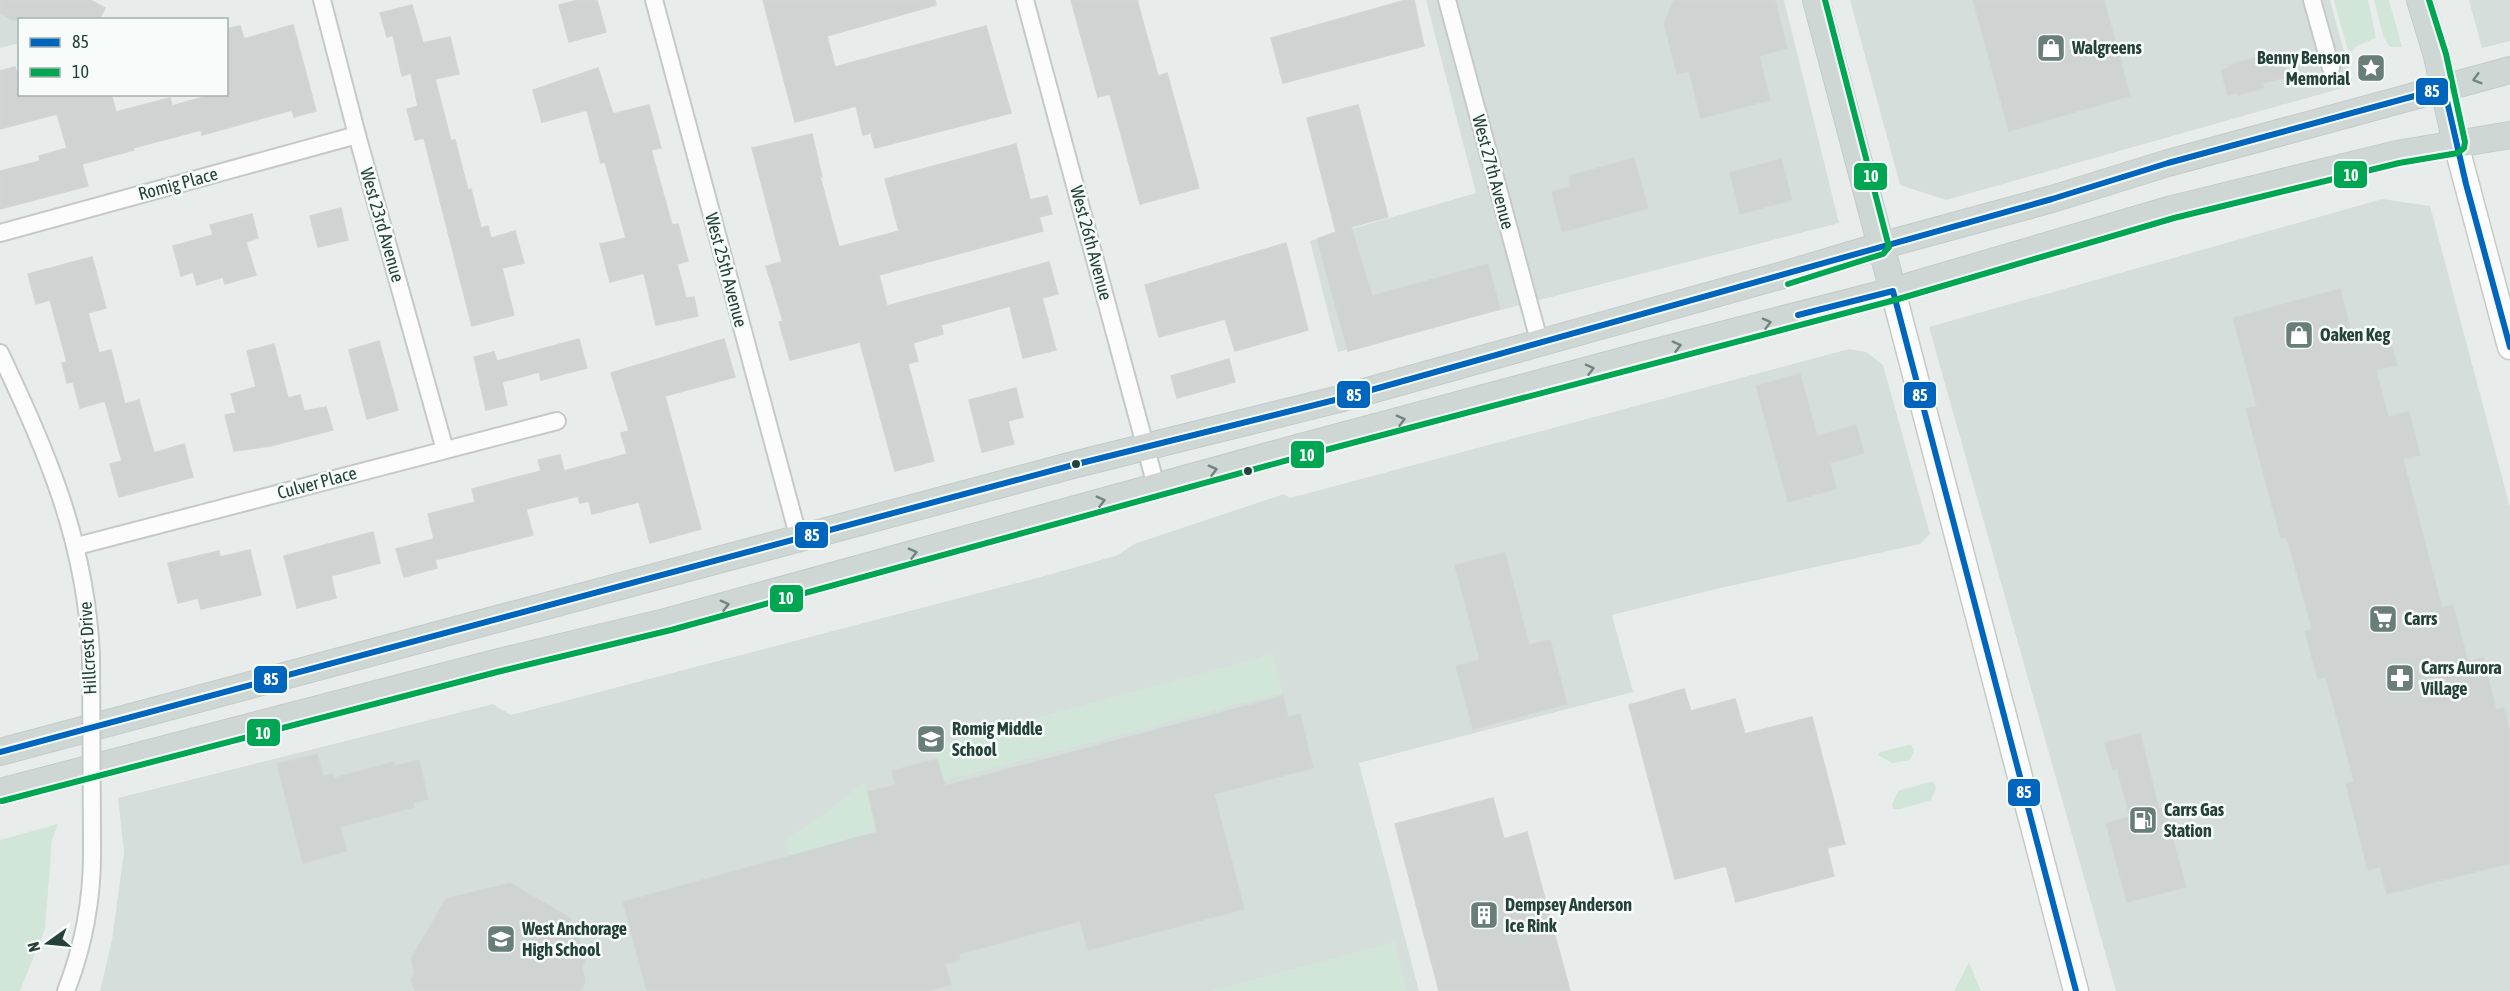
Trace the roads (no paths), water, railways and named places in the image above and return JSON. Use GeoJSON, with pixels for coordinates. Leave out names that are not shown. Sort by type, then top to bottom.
{"type":"FeatureCollection","features":[{"type":"Feature","properties":{"kind":"main road"},"geometry":{"type":"LineString","coordinates":[[1816,0],[2076,991]]}},
{"type":"Feature","properties":{"kind":"main road"},"geometry":{"type":"LineString","coordinates":[[2420,0],[2510,347]]}},
{"type":"Feature","properties":{"kind":"main road"},"geometry":{"type":"LineString","coordinates":[[0,752],[1146,447],[1339,399],[2052,199],[2168,163],[2510,70]]}},
{"type":"Feature","properties":{"kind":"main road"},"geometry":{"type":"LineString","coordinates":[[0,792],[495,663],[669,621],[1156,486],[1644,355],[1893,291],[2172,209],[2397,154],[2510,135]]}},
{"type":"Feature","properties":{"kind":"street","name":"West 23rd Avenue"},"geometry":{"type":"LineString","coordinates":[[322,0],[357,135],[445,450]]}},
{"type":"Feature","properties":{"kind":"street","name":"West 25th Avenue"},"geometry":{"type":"LineString","coordinates":[[654,0],[799,539]]}},
{"type":"Feature","properties":{"kind":"street","name":"West 26th Avenue"},"geometry":{"type":"LineString","coordinates":[[1025,0],[1156,486]]}},
{"type":"Feature","properties":{"kind":"street","name":"West 27th Avenue"},"geometry":{"type":"LineString","coordinates":[[1447,0],[1540,344]]}},
{"type":"Feature","properties":{"kind":"street"},"geometry":{"type":"LineString","coordinates":[[2312,0],[2331,68]]}},
{"type":"Feature","properties":{"kind":"street","name":"Romig Place"},"geometry":{"type":"LineString","coordinates":[[0,233],[357,135]]}},
{"type":"Feature","properties":{"kind":"street","name":"Hillcrest Drive"},"geometry":{"type":"LineString","coordinates":[[0,353],[37,432],[61,495],[77,546],[89,612],[93,876],[79,959],[66,991]]}},
{"type":"Feature","properties":{"kind":"street","name":"Culver Place"},"geometry":{"type":"LineString","coordinates":[[77,546],[557,421]]}},
{"type":"Feature","properties":{"kind":"place","name":"Walgreens"},"geometry":{"type":"Point","coordinates":[2051,48]}},
{"type":"Feature","properties":{"kind":"place","name":"Benny Benson Memorial"},"geometry":{"type":"Point","coordinates":[2371,68]}},
{"type":"Feature","properties":{"kind":"place","name":"Oaken Keg"},"geometry":{"type":"Point","coordinates":[2299,335]}},
{"type":"Feature","properties":{"kind":"place","name":"Carrs"},"geometry":{"type":"Point","coordinates":[2383,619]}},
{"type":"Feature","properties":{"kind":"place","name":"Carrs Aurora Village"},"geometry":{"type":"Point","coordinates":[2400,678]}},
{"type":"Feature","properties":{"kind":"place","name":"Romig Middle School"},"geometry":{"type":"Point","coordinates":[931,739]}},
{"type":"Feature","properties":{"kind":"place","name":"Carrs Gas Station"},"geometry":{"type":"Point","coordinates":[2143,820]}},
{"type":"Feature","properties":{"kind":"place","name":"Dempsey Anderson Ice Rink"},"geometry":{"type":"Point","coordinates":[1484,915]}},
{"type":"Feature","properties":{"kind":"place","name":"West Anchorage High School"},"geometry":{"type":"Point","coordinates":[501,939]}}]}
